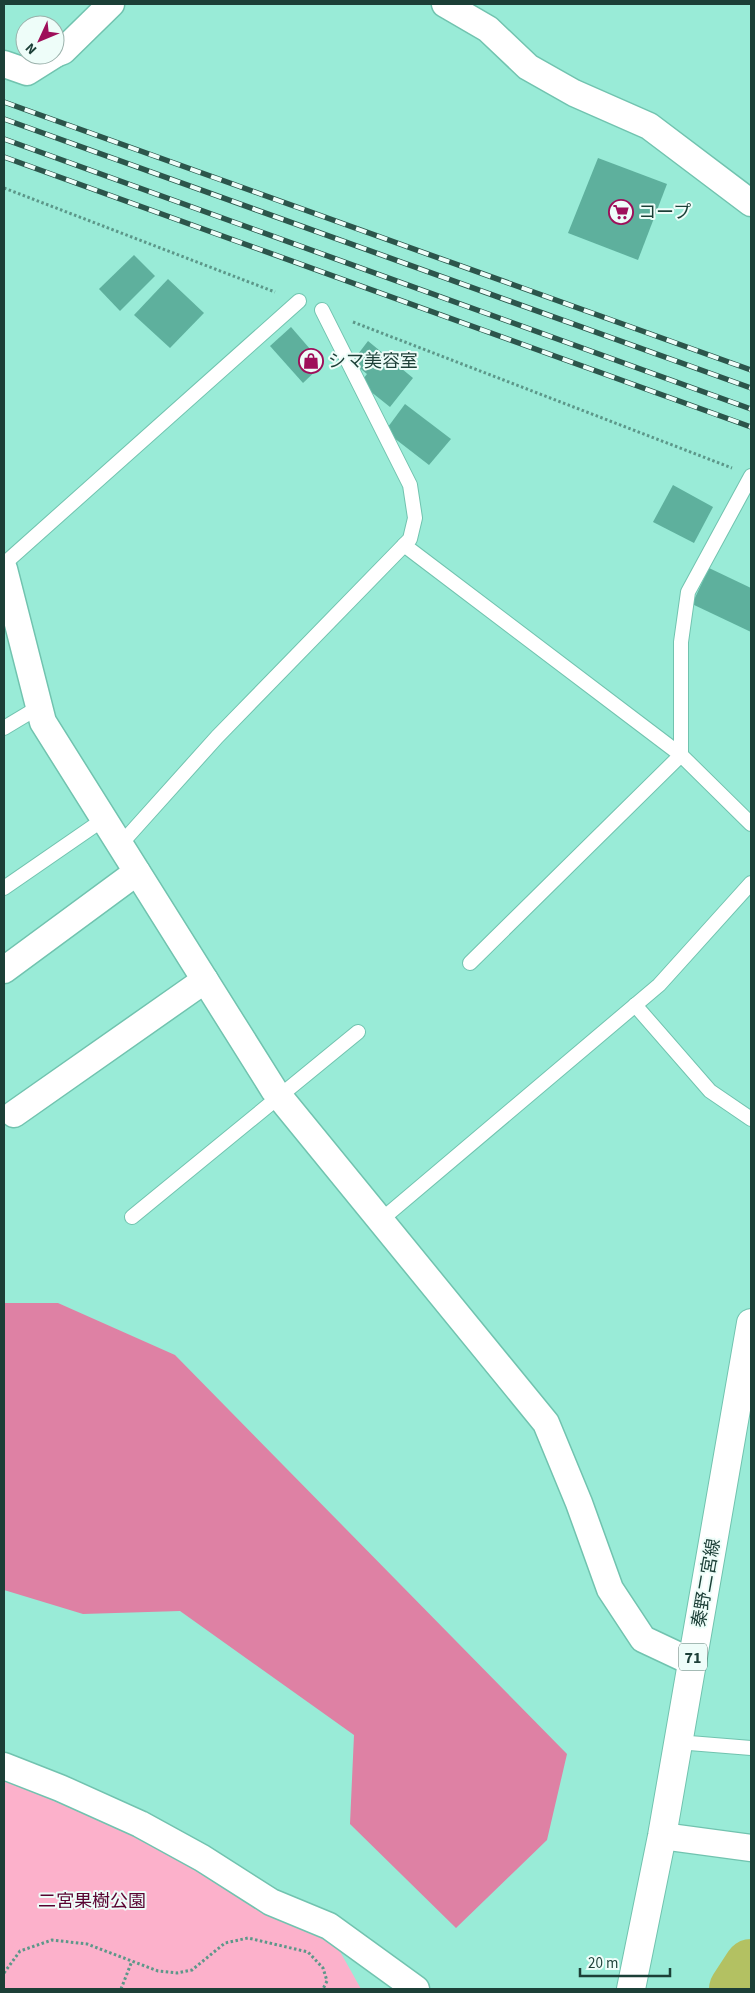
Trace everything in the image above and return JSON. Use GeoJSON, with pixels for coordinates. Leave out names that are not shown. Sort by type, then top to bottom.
{"type":"FeatureCollection","features":[{"type":"Feature","properties":{"kind":"main road","name":"秦野二宮線"},"geometry":{"type":"LineString","coordinates":[[631,1989],[662,1836],[751,1323]]}},
{"type":"Feature","properties":{"kind":"street"},"geometry":{"type":"LineString","coordinates":[[65,49],[111,4]]}},
{"type":"Feature","properties":{"kind":"street"},"geometry":{"type":"LineString","coordinates":[[445,4],[488,29],[528,68],[574,93],[649,126],[751,203]]}},
{"type":"Feature","properties":{"kind":"street"},"geometry":{"type":"LineString","coordinates":[[4,64],[27,72],[38,65]]}},
{"type":"Feature","properties":{"kind":"street"},"geometry":{"type":"LineString","coordinates":[[4,569],[43,722],[120,845],[280,1097],[546,1423],[579,1503],[610,1589],[643,1639],[692,1662]]}},
{"type":"Feature","properties":{"kind":"street"},"geometry":{"type":"LineString","coordinates":[[4,970],[137,872]]}},
{"type":"Feature","properties":{"kind":"street"},"geometry":{"type":"LineString","coordinates":[[14,1114],[205,980]]}},
{"type":"Feature","properties":{"kind":"street"},"geometry":{"type":"LineString","coordinates":[[4,1766],[60,1788],[140,1824],[202,1858],[271,1902],[329,1926],[416,1989]]}},
{"type":"Feature","properties":{"kind":"street"},"geometry":{"type":"LineString","coordinates":[[662,1836],[751,1848]]}},
{"type":"Feature","properties":{"kind":"lane"},"geometry":{"type":"LineString","coordinates":[[4,564],[299,301]]}},
{"type":"Feature","properties":{"kind":"lane"},"geometry":{"type":"LineString","coordinates":[[120,845],[217,737],[410,539],[415,518],[410,485],[322,310]]}},
{"type":"Feature","properties":{"kind":"lane"},"geometry":{"type":"LineString","coordinates":[[470,963],[681,755],[681,642],[688,592],[751,476]]}},
{"type":"Feature","properties":{"kind":"lane"},"geometry":{"type":"LineString","coordinates":[[404,545],[681,755],[751,824]]}},
{"type":"Feature","properties":{"kind":"lane"},"geometry":{"type":"LineString","coordinates":[[4,728],[39,707]]}},
{"type":"Feature","properties":{"kind":"lane"},"geometry":{"type":"LineString","coordinates":[[4,888],[104,819]]}},
{"type":"Feature","properties":{"kind":"lane"},"geometry":{"type":"LineString","coordinates":[[381,1220],[659,985],[751,883]]}},
{"type":"Feature","properties":{"kind":"lane"},"geometry":{"type":"LineString","coordinates":[[635,1005],[710,1091],[751,1120]]}},
{"type":"Feature","properties":{"kind":"lane"},"geometry":{"type":"LineString","coordinates":[[132,1216],[358,1032]]}},
{"type":"Feature","properties":{"kind":"lane"},"geometry":{"type":"LineString","coordinates":[[677,1742],[751,1748]]}},
{"type":"Feature","properties":{"kind":"path"},"geometry":{"type":"LineString","coordinates":[[4,188],[299,301]]}},
{"type":"Feature","properties":{"kind":"path"},"geometry":{"type":"LineString","coordinates":[[322,310],[733,468]]}},
{"type":"Feature","properties":{"kind":"path"},"geometry":{"type":"LineString","coordinates":[[4,1973],[20,1951],[52,1940],[87,1944],[158,1972],[177,1973],[192,1970],[225,1943],[248,1938],[308,1952],[323,1968],[327,1981],[323,1989]]}},
{"type":"Feature","properties":{"kind":"path"},"geometry":{"type":"LineString","coordinates":[[121,1989],[132,1961]]}},
{"type":"Feature","properties":{"kind":"green space","name":"二宮果樹公園"},"geometry":{"type":"Polygon","coordinates":[[[23,1760],[333,1939],[361,1989],[4,1989],[4,1778],[23,1760]]]}},
{"type":"Feature","properties":{"kind":"shaded area"},"geometry":{"type":"Polygon","coordinates":[[[4,1303],[58,1303],[175,1355],[567,1754],[547,1840],[456,1928],[350,1824],[354,1735],[180,1611],[83,1614],[4,1590],[4,1303]]]}},
{"type":"Feature","properties":{"kind":"building"},"geometry":{"type":"Polygon","coordinates":[[[598,158],[667,184],[638,260],[568,233],[598,158]]]}},
{"type":"Feature","properties":{"kind":"building"},"geometry":{"type":"Polygon","coordinates":[[[134,255],[155,276],[120,311],[99,289],[134,255]]]}},
{"type":"Feature","properties":{"kind":"building"},"geometry":{"type":"Polygon","coordinates":[[[168,279],[204,313],[170,348],[134,315],[168,279]]]}},
{"type":"Feature","properties":{"kind":"building"},"geometry":{"type":"Polygon","coordinates":[[[291,327],[323,364],[303,383],[270,346],[291,327]]]}},
{"type":"Feature","properties":{"kind":"building"},"geometry":{"type":"Polygon","coordinates":[[[368,341],[413,378],[390,407],[360,383],[367,374],[352,362],[368,341]]]}},
{"type":"Feature","properties":{"kind":"building"},"geometry":{"type":"Polygon","coordinates":[[[405,404],[451,439],[429,465],[385,431],[405,404]]]}},
{"type":"Feature","properties":{"kind":"building"},"geometry":{"type":"Polygon","coordinates":[[[673,485],[713,507],[694,543],[653,522],[673,485]]]}},
{"type":"Feature","properties":{"kind":"building"},"geometry":{"type":"Polygon","coordinates":[[[709,568],[751,588],[751,632],[692,604],[709,568]]]}},
{"type":"Feature","properties":{"kind":"waterway"},"geometry":{"type":"LineString","coordinates":[[736,1989],[751,1966]]}},
{"type":"Feature","properties":{"kind":"railway"},"geometry":{"type":"LineString","coordinates":[[4,102],[751,370]]}},
{"type":"Feature","properties":{"kind":"railway"},"geometry":{"type":"LineString","coordinates":[[4,119],[751,388]]}},
{"type":"Feature","properties":{"kind":"railway"},"geometry":{"type":"LineString","coordinates":[[4,139],[751,409]]}},
{"type":"Feature","properties":{"kind":"railway"},"geometry":{"type":"LineString","coordinates":[[4,157],[751,427]]}},
{"type":"Feature","properties":{"kind":"place","name":"コープ"},"geometry":{"type":"Point","coordinates":[621,212]}},
{"type":"Feature","properties":{"kind":"place","name":"シマ美容室"},"geometry":{"type":"Point","coordinates":[311,361]}}]}
